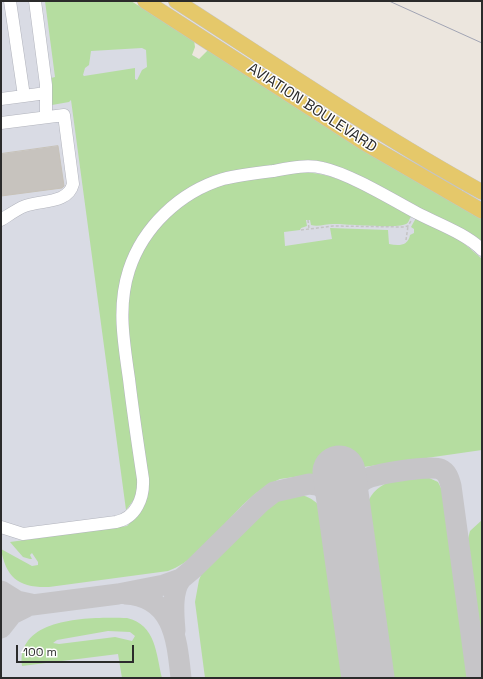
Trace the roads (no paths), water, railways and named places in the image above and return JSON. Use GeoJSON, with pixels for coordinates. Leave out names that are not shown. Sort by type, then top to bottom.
{"type":"FeatureCollection","features":[{"type":"Feature","properties":{"kind":"main road","name":"AVIATION BOULEVARD"},"geometry":{"type":"LineString","coordinates":[[145,1],[364,142],[482,211]]}},
{"type":"Feature","properties":{"kind":"main road","name":"AVIATION BOULEVARD"},"geometry":{"type":"LineString","coordinates":[[176,1],[318,93],[432,164],[482,192]]}},
{"type":"Feature","properties":{"kind":"lane"},"geometry":{"type":"LineString","coordinates":[[10,1],[24,96]]}},
{"type":"Feature","properties":{"kind":"lane"},"geometry":{"type":"LineString","coordinates":[[35,1],[46,93],[46,117]]}},
{"type":"Feature","properties":{"kind":"lane"},"geometry":{"type":"LineString","coordinates":[[1,99],[46,93]]}},
{"type":"Feature","properties":{"kind":"lane"},"geometry":{"type":"LineString","coordinates":[[1,123],[64,115],[73,184],[72,189],[60,199],[27,206],[1,220]]}},
{"type":"Feature","properties":{"kind":"lane"},"geometry":{"type":"LineString","coordinates":[[1,527],[23,534],[116,522],[126,518],[138,506],[143,494],[143,479],[122,326],[124,293],[132,263],[141,244],[158,222],[179,202],[197,190],[223,180],[272,171],[314,167],[328,169],[341,174],[468,239],[482,250]]}},
{"type":"Feature","properties":{"kind":"tram line"},"geometry":{"type":"LineString","coordinates":[[389,1],[482,43]]}}]}
